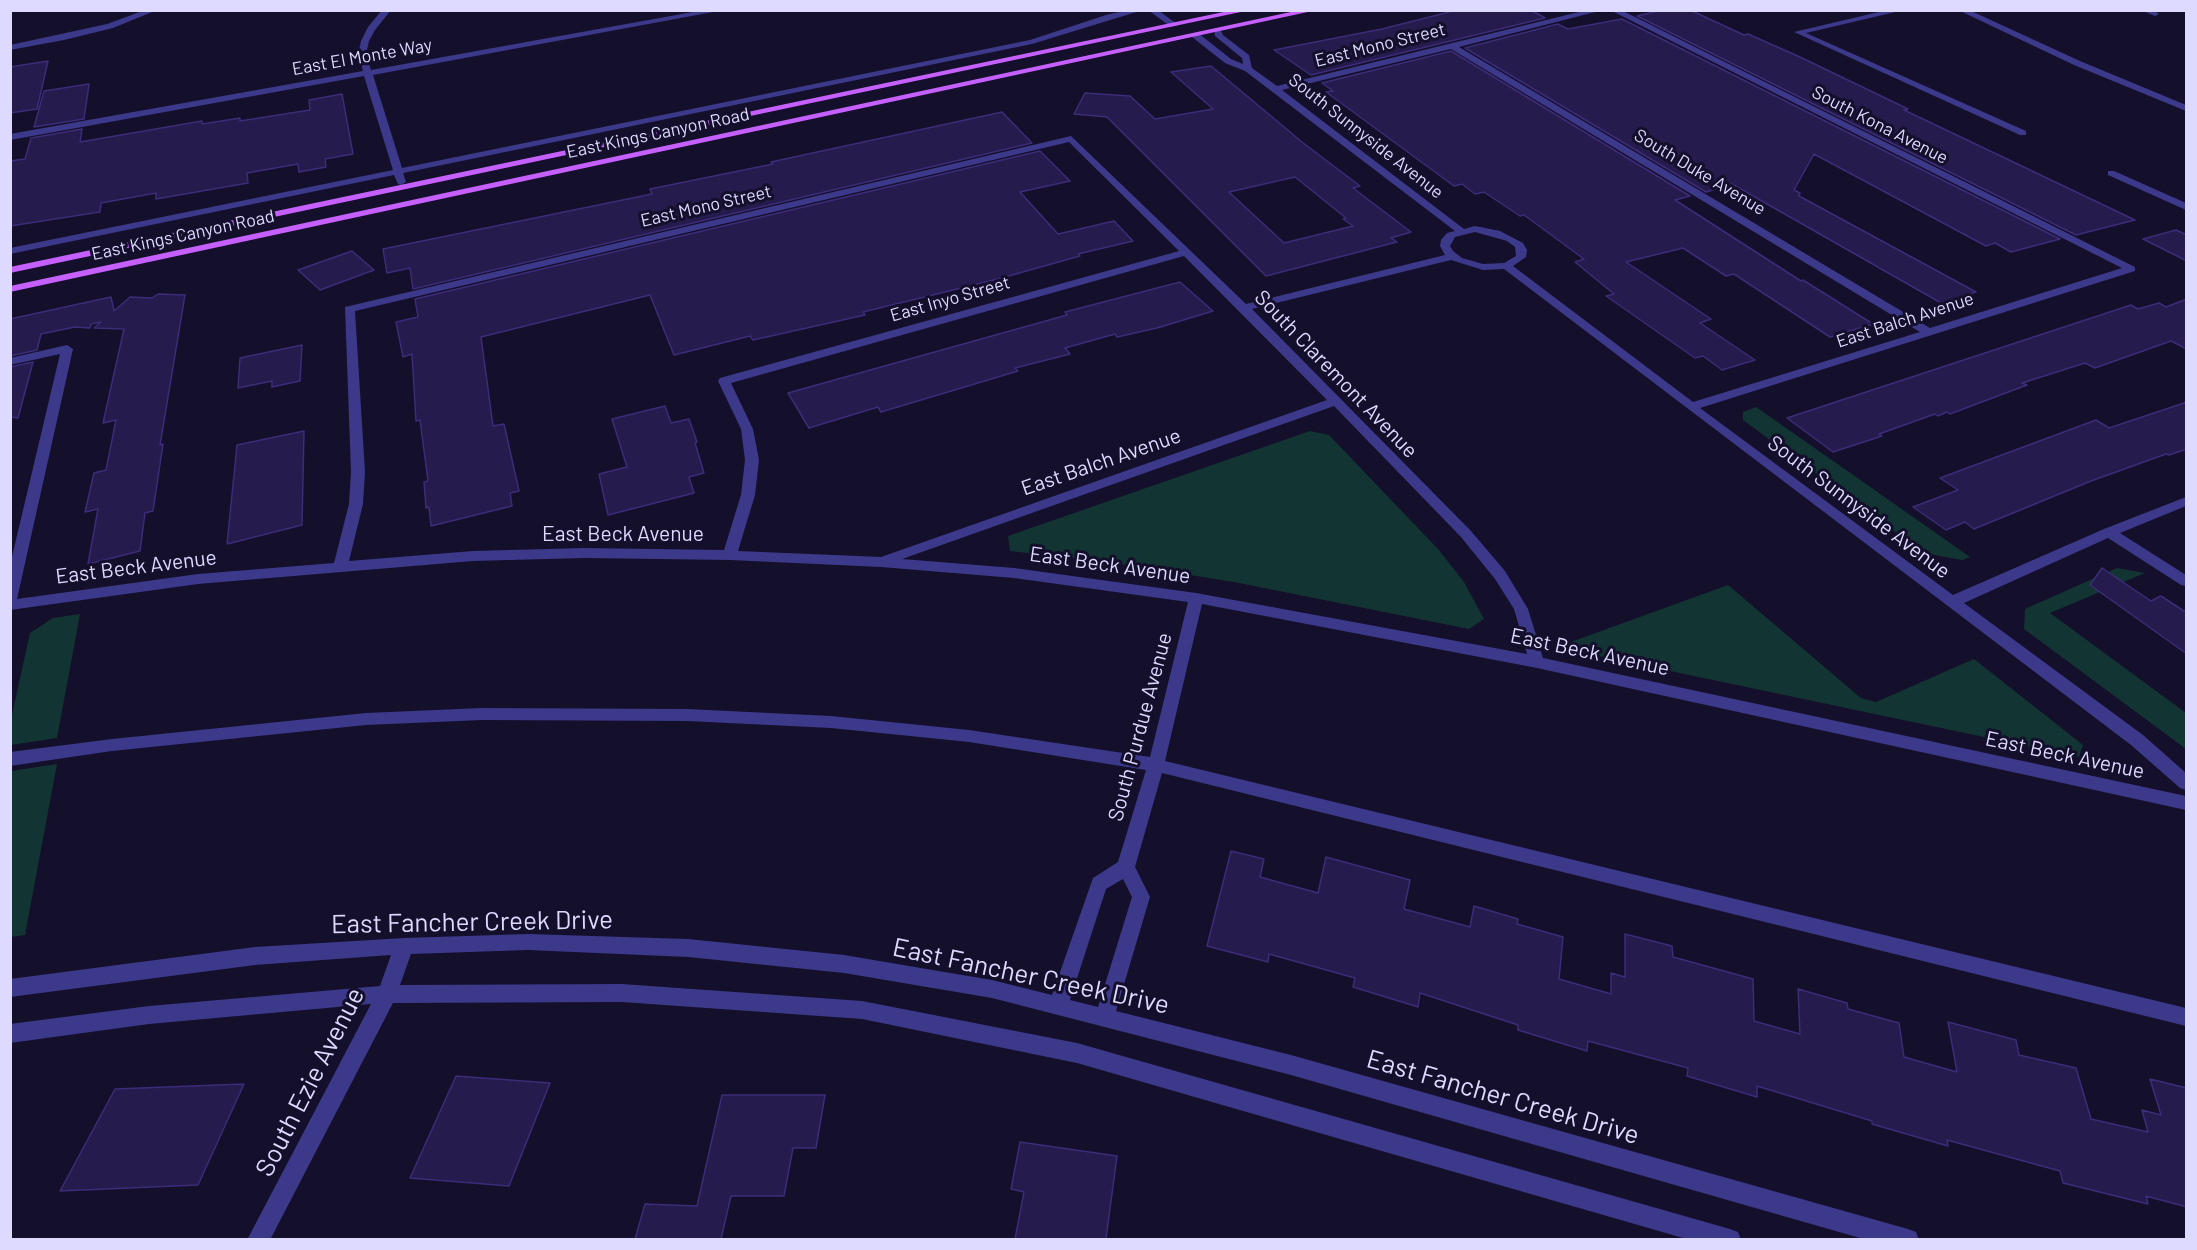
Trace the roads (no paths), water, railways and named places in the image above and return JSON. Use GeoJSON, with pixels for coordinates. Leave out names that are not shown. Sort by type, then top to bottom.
{"type":"FeatureCollection","features":[{"type":"Feature","properties":{"kind":"main road","name":"East Kings Canyon Road"},"geometry":{"type":"LineString","coordinates":[[10,270],[1246,10]]}},
{"type":"Feature","properties":{"kind":"main road"},"geometry":{"type":"LineString","coordinates":[[1196,35],[1204,28],[1280,10]]}},
{"type":"Feature","properties":{"kind":"main road","name":"East Kings Canyon Road"},"geometry":{"type":"LineString","coordinates":[[10,289],[1313,10]]}},
{"type":"Feature","properties":{"kind":"main road"},"geometry":{"type":"LineString","coordinates":[[955,86],[992,72],[1166,35],[1176,29],[1174,25]]}},
{"type":"Feature","properties":{"kind":"main road"},"geometry":{"type":"LineString","coordinates":[[10,277],[111,256],[176,235]]}},
{"type":"Feature","properties":{"kind":"street"},"geometry":{"type":"LineString","coordinates":[[10,48],[110,26],[153,10]]}},
{"type":"Feature","properties":{"kind":"street"},"geometry":{"type":"LineString","coordinates":[[387,10],[371,29],[362,54],[403,188]]}},
{"type":"Feature","properties":{"kind":"street","name":"East El Monte Way"},"geometry":{"type":"LineString","coordinates":[[10,137],[720,10]]}},
{"type":"Feature","properties":{"kind":"street","name":"East Kings Canyon Road"},"geometry":{"type":"LineString","coordinates":[[10,252],[1032,42],[1109,17],[1139,10]]}},
{"type":"Feature","properties":{"kind":"street"},"geometry":{"type":"LineString","coordinates":[[1152,10],[1174,25]]}},
{"type":"Feature","properties":{"kind":"street","name":"East Mono Street"},"geometry":{"type":"LineString","coordinates":[[1275,89],[1599,10]]}},
{"type":"Feature","properties":{"kind":"street","name":"South Kona Avenue"},"geometry":{"type":"LineString","coordinates":[[1614,10],[2131,268]]}},
{"type":"Feature","properties":{"kind":"street"},"geometry":{"type":"LineString","coordinates":[[1900,10],[1798,32],[2023,133]]}},
{"type":"Feature","properties":{"kind":"street"},"geometry":{"type":"LineString","coordinates":[[1962,10],[2077,63],[2187,108]]}},
{"type":"Feature","properties":{"kind":"street"},"geometry":{"type":"LineString","coordinates":[[1982,10],[2131,76],[2187,98]]}},
{"type":"Feature","properties":{"kind":"street"},"geometry":{"type":"LineString","coordinates":[[2145,10],[2155,14]]}},
{"type":"Feature","properties":{"kind":"street"},"geometry":{"type":"LineString","coordinates":[[657,13],[663,20]]}},
{"type":"Feature","properties":{"kind":"street","name":"South Sunnyside Avenue"},"geometry":{"type":"LineString","coordinates":[[1217,31],[1219,36],[1246,57],[1248,69]]}},
{"type":"Feature","properties":{"kind":"street","name":"South Sunnyside Avenue"},"geometry":{"type":"LineString","coordinates":[[1196,35],[1228,61],[1248,69],[1461,231]]}},
{"type":"Feature","properties":{"kind":"street","name":"South Duke Avenue"},"geometry":{"type":"LineString","coordinates":[[1452,46],[1927,331]]}},
{"type":"Feature","properties":{"kind":"street","name":"East Mono Street"},"geometry":{"type":"LineString","coordinates":[[341,565],[353,521],[358,472],[348,309],[1071,138]]}},
{"type":"Feature","properties":{"kind":"street","name":"South Claremont Avenue"},"geometry":{"type":"LineString","coordinates":[[1071,138],[1244,308],[1466,534],[1500,575],[1521,609],[1537,662]]}},
{"type":"Feature","properties":{"kind":"street"},"geometry":{"type":"LineString","coordinates":[[2111,173],[2187,207]]}},
{"type":"Feature","properties":{"kind":"street"},"geometry":{"type":"LineString","coordinates":[[1461,231],[1488,231],[1511,238],[1519,244],[1522,250],[1521,257],[1506,266],[1469,265],[1453,256],[1445,246],[1446,240],[1461,231]]}},
{"type":"Feature","properties":{"kind":"street","name":"East Inyo Street"},"geometry":{"type":"LineString","coordinates":[[730,555],[748,495],[752,460],[747,429],[724,381],[1186,252]]}},
{"type":"Feature","properties":{"kind":"street"},"geometry":{"type":"LineString","coordinates":[[1244,308],[1453,256]]}},
{"type":"Feature","properties":{"kind":"street","name":"South Sunnyside Avenue"},"geometry":{"type":"LineString","coordinates":[[1506,266],[2137,740],[2187,783]]}},
{"type":"Feature","properties":{"kind":"street","name":"East Balch Avenue"},"geometry":{"type":"LineString","coordinates":[[1691,407],[2131,268]]}},
{"type":"Feature","properties":{"kind":"street"},"geometry":{"type":"LineString","coordinates":[[10,362],[67,349],[10,598]]}},
{"type":"Feature","properties":{"kind":"street","name":"East Balch Avenue"},"geometry":{"type":"LineString","coordinates":[[881,562],[1334,402]]}},
{"type":"Feature","properties":{"kind":"street"},"geometry":{"type":"LineString","coordinates":[[1952,602],[2109,532],[2187,501]]}},
{"type":"Feature","properties":{"kind":"street"},"geometry":{"type":"LineString","coordinates":[[2109,532],[2187,581]]}},
{"type":"Feature","properties":{"kind":"street","name":"East Beck Avenue"},"geometry":{"type":"LineString","coordinates":[[10,605],[198,579],[341,565],[584,553],[730,555],[881,562],[1014,573],[1197,598],[1537,662],[2187,803]]}},
{"type":"Feature","properties":{"kind":"street","name":"South Purdue Avenue"},"geometry":{"type":"LineString","coordinates":[[1126,867],[1156,765],[1197,598]]}},
{"type":"Feature","properties":{"kind":"street"},"geometry":{"type":"LineString","coordinates":[[10,759],[112,745],[366,719],[482,714],[687,715],[831,722],[969,736],[1156,765],[2187,1017]]}},
{"type":"Feature","properties":{"kind":"street"},"geometry":{"type":"LineString","coordinates":[[1058,1006],[1099,884],[1126,867],[1141,897],[1104,1018]]}},
{"type":"Feature","properties":{"kind":"street","name":"East Fancher Creek Drive"},"geometry":{"type":"LineString","coordinates":[[10,988],[255,956],[404,946],[528,942],[688,948],[844,964],[992,989],[1291,1065],[1908,1239]]}},
{"type":"Feature","properties":{"kind":"street","name":"South Ezie Avenue"},"geometry":{"type":"LineString","coordinates":[[258,1239],[387,994],[404,946]]}},
{"type":"Feature","properties":{"kind":"street"},"geometry":{"type":"LineString","coordinates":[[10,1034],[149,1015],[387,994],[621,993],[862,1010],[1077,1053],[1730,1239]]}}]}
